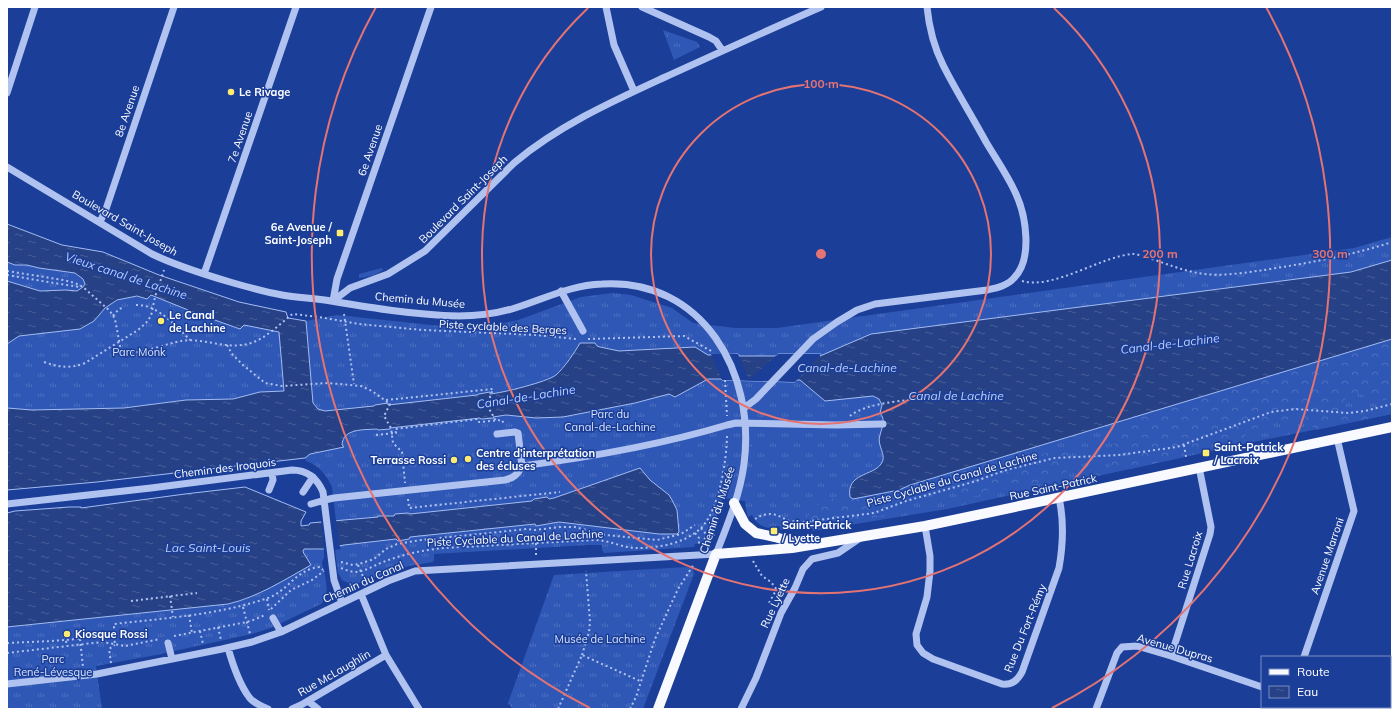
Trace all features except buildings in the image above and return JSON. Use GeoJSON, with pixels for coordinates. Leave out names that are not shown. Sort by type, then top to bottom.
{"type":"FeatureCollection","features":[{"type":"Feature","properties":{"kind":"main road","name":"Rue Saint-Patrick"},"geometry":{"type":"LineString","coordinates":[[716,554],[768,551],[806,546],[925,526],[1392,427]]}},
{"type":"Feature","properties":{"kind":"main road"},"geometry":{"type":"LineString","coordinates":[[734,503],[745,524],[756,533],[806,546]]}},
{"type":"Feature","properties":{"kind":"main road","name":"Chemin du Musée"},"geometry":{"type":"LineString","coordinates":[[658,709],[716,554]]}},
{"type":"Feature","properties":{"kind":"street"},"geometry":{"type":"LineString","coordinates":[[7,93],[35,7]]}},
{"type":"Feature","properties":{"kind":"street","name":"8e Avenue"},"geometry":{"type":"LineString","coordinates":[[100,222],[106,209],[174,7]]}},
{"type":"Feature","properties":{"kind":"street","name":"7e Avenue"},"geometry":{"type":"LineString","coordinates":[[204,274],[296,7]]}},
{"type":"Feature","properties":{"kind":"street","name":"6e Avenue"},"geometry":{"type":"LineString","coordinates":[[333,301],[337,279],[431,7]]}},
{"type":"Feature","properties":{"kind":"street"},"geometry":{"type":"LineString","coordinates":[[606,7],[615,49],[634,91]]}},
{"type":"Feature","properties":{"kind":"street"},"geometry":{"type":"LineString","coordinates":[[642,7],[709,37],[716,42],[722,50]]}},
{"type":"Feature","properties":{"kind":"street","name":"Boulevard Saint-Joseph"},"geometry":{"type":"LineString","coordinates":[[7,167],[152,254],[175,264],[269,293],[333,301],[350,288],[384,276],[420,255],[529,150],[576,121],[634,91],[722,50],[821,7]]}},
{"type":"Feature","properties":{"kind":"street"},"geometry":{"type":"LineString","coordinates":[[744,408],[753,402],[773,382],[813,339],[836,322],[857,310],[875,304],[987,290],[999,287],[1014,278],[1018,272],[1024,256],[1026,238],[1024,220],[1020,205],[1005,173],[943,65],[931,32],[927,7]]}},
{"type":"Feature","properties":{"kind":"street","name":"Chemin du Musée"},"geometry":{"type":"LineString","coordinates":[[333,301],[381,309],[470,316],[491,314],[513,309],[561,291],[586,285],[612,284],[637,287],[662,294],[680,304],[700,319],[718,339],[737,380],[744,408],[746,439],[744,464],[734,503],[716,554]]}},
{"type":"Feature","properties":{"kind":"street"},"geometry":{"type":"LineString","coordinates":[[561,291],[583,331]]}},
{"type":"Feature","properties":{"kind":"street"},"geometry":{"type":"LineString","coordinates":[[522,466],[594,456],[650,445],[727,425],[745,423],[847,425],[883,424]]}},
{"type":"Feature","properties":{"kind":"street"},"geometry":{"type":"LineString","coordinates":[[311,504],[325,500],[504,480],[514,477],[522,466],[518,433],[497,434]]}},
{"type":"Feature","properties":{"kind":"street","name":"Avenue Marroni"},"geometry":{"type":"LineString","coordinates":[[1304,656],[1354,511],[1337,438]]}},
{"type":"Feature","properties":{"kind":"street","name":"Rue Lacroix"},"geometry":{"type":"LineString","coordinates":[[1171,656],[1210,534],[1211,526],[1200,467]]}},
{"type":"Feature","properties":{"kind":"street","name":"Chemin des Iroquois"},"geometry":{"type":"LineString","coordinates":[[7,504],[299,470],[313,477]]}},
{"type":"Feature","properties":{"kind":"street"},"geometry":{"type":"LineString","coordinates":[[269,490],[273,480],[272,473]]}},
{"type":"Feature","properties":{"kind":"street"},"geometry":{"type":"LineString","coordinates":[[303,492],[313,477],[321,487],[325,500],[334,584],[342,603]]}},
{"type":"Feature","properties":{"kind":"street","name":"Rue Du Fort-Rémy"},"geometry":{"type":"LineString","coordinates":[[925,526],[930,556],[930,571],[927,597],[916,634],[916,642],[920,649],[928,657],[939,662],[1002,684],[1012,683],[1018,679],[1022,672],[1059,568],[1061,555],[1062,515],[1059,498]]}},
{"type":"Feature","properties":{"kind":"street","name":"Rue Lyette"},"geometry":{"type":"LineString","coordinates":[[742,709],[756,678],[780,613],[795,588],[803,568],[808,562],[819,557],[838,553],[861,537]]}},
{"type":"Feature","properties":{"kind":"street","name":"Chemin du Canal"},"geometry":{"type":"LineString","coordinates":[[7,684],[99,674],[228,648],[261,639],[281,632],[404,574],[421,570],[716,554]]}},
{"type":"Feature","properties":{"kind":"street"},"geometry":{"type":"LineString","coordinates":[[361,594],[386,655],[419,709]]}},
{"type":"Feature","properties":{"kind":"street"},"geometry":{"type":"LineString","coordinates":[[273,618],[281,632]]}},
{"type":"Feature","properties":{"kind":"street"},"geometry":{"type":"LineString","coordinates":[[168,643],[172,659]]}},
{"type":"Feature","properties":{"kind":"street","name":"Avenue Dupras"},"geometry":{"type":"LineString","coordinates":[[1096,709],[1112,662],[1122,647],[1137,646],[1261,687]]}},
{"type":"Feature","properties":{"kind":"street"},"geometry":{"type":"LineString","coordinates":[[228,648],[237,673],[249,697],[268,709]]}},
{"type":"Feature","properties":{"kind":"street","name":"Rue McLaughlin"},"geometry":{"type":"LineString","coordinates":[[292,709],[386,655]]}},
{"type":"Feature","properties":{"kind":"street"},"geometry":{"type":"LineString","coordinates":[[308,701],[318,709]]}},
{"type":"Feature","properties":{"kind":"path"},"geometry":{"type":"LineString","coordinates":[[1014,278],[1029,283],[1049,280],[1116,258],[1134,254],[1198,273],[1218,275],[1295,265],[1361,252],[1392,242]]}},
{"type":"Feature","properties":{"kind":"path"},"geometry":{"type":"LineString","coordinates":[[7,271],[63,280],[83,287],[110,311],[113,316],[119,342],[123,350],[133,353],[191,340],[227,345],[232,354],[265,383],[282,386],[313,383],[354,384],[372,391],[390,404],[384,416],[391,428],[393,443],[402,452],[405,478]]}},
{"type":"Feature","properties":{"kind":"path"},"geometry":{"type":"LineString","coordinates":[[7,275],[83,287]]}},
{"type":"Feature","properties":{"kind":"path"},"geometry":{"type":"LineString","coordinates":[[44,362],[62,368],[79,366],[138,330],[151,316],[162,276]]}},
{"type":"Feature","properties":{"kind":"path"},"geometry":{"type":"LineString","coordinates":[[136,305],[146,305],[166,318],[191,340]]}},
{"type":"Feature","properties":{"kind":"path"},"geometry":{"type":"LineString","coordinates":[[113,316],[119,309],[122,308]]}},
{"type":"Feature","properties":{"kind":"path"},"geometry":{"type":"LineString","coordinates":[[319,317],[320,311]]}},
{"type":"Feature","properties":{"kind":"path","name":"Piste cyclable des Berges"},"geometry":{"type":"LineString","coordinates":[[227,345],[234,346],[250,344],[267,335],[293,314],[359,324],[423,330],[537,335],[582,339],[684,336],[714,354]]}},
{"type":"Feature","properties":{"kind":"path"},"geometry":{"type":"LineString","coordinates":[[344,314],[354,384]]}},
{"type":"Feature","properties":{"kind":"path"},"geometry":{"type":"LineString","coordinates":[[725,380],[727,420]]}},
{"type":"Feature","properties":{"kind":"path"},"geometry":{"type":"LineString","coordinates":[[376,435],[396,433],[395,428],[478,419],[479,422],[496,421],[487,405],[493,389],[385,400]]}},
{"type":"Feature","properties":{"kind":"path"},"geometry":{"type":"LineString","coordinates":[[847,425],[852,414],[863,409],[882,404],[938,397]]}},
{"type":"Feature","properties":{"kind":"path","name":"Piste Cyclable du Canal de Lachine"},"geometry":{"type":"LineString","coordinates":[[752,521],[762,515],[770,514],[777,515],[793,522],[874,512],[906,501],[973,482],[1006,470],[1056,458],[1150,452],[1184,445],[1251,419],[1282,410],[1302,409],[1348,413],[1392,404]]}},
{"type":"Feature","properties":{"kind":"path"},"geometry":{"type":"LineString","coordinates":[[711,535],[706,534],[701,528],[711,513],[721,484],[726,457],[727,431]]}},
{"type":"Feature","properties":{"kind":"path"},"geometry":{"type":"LineString","coordinates":[[1184,445],[1186,457]]}},
{"type":"Feature","properties":{"kind":"path"},"geometry":{"type":"LineString","coordinates":[[406,490],[410,508],[560,492]]}},
{"type":"Feature","properties":{"kind":"path"},"geometry":{"type":"LineString","coordinates":[[810,521],[812,530]]}},
{"type":"Feature","properties":{"kind":"path"},"geometry":{"type":"LineString","coordinates":[[339,562],[358,565],[374,559],[377,555],[391,546],[421,540],[526,529],[535,530],[567,527],[580,528],[606,535],[657,540],[681,534],[695,525],[693,522]]}},
{"type":"Feature","properties":{"kind":"path","name":"Piste Cyclable du Canal de Lachine"},"geometry":{"type":"LineString","coordinates":[[361,571],[392,559],[436,549],[594,540],[611,542],[635,548],[674,543],[695,533],[701,528]]}},
{"type":"Feature","properties":{"kind":"path"},"geometry":{"type":"LineString","coordinates":[[695,533],[699,538],[699,545]]}},
{"type":"Feature","properties":{"kind":"path"},"geometry":{"type":"LineString","coordinates":[[704,538],[709,542]]}},
{"type":"Feature","properties":{"kind":"path"},"geometry":{"type":"LineString","coordinates":[[753,560],[762,576],[771,582],[777,590]]}},
{"type":"Feature","properties":{"kind":"path"},"geometry":{"type":"LineString","coordinates":[[358,565],[365,580]]}},
{"type":"Feature","properties":{"kind":"path"},"geometry":{"type":"LineString","coordinates":[[630,709],[651,649],[680,584],[693,565]]}},
{"type":"Feature","properties":{"kind":"path"},"geometry":{"type":"LineString","coordinates":[[115,645],[114,624],[189,616],[242,606],[276,595],[291,581],[307,571],[320,567],[324,571],[312,580],[291,590],[263,616],[247,622],[218,627],[221,640]]}},
{"type":"Feature","properties":{"kind":"path"},"geometry":{"type":"LineString","coordinates":[[340,567],[351,572],[361,571]]}},
{"type":"Feature","properties":{"kind":"path"},"geometry":{"type":"LineString","coordinates":[[558,709],[582,655],[589,632],[590,622],[586,571]]}},
{"type":"Feature","properties":{"kind":"path"},"geometry":{"type":"LineString","coordinates":[[769,603],[777,590],[787,585]]}},
{"type":"Feature","properties":{"kind":"path"},"geometry":{"type":"LineString","coordinates":[[131,601],[197,592]]}},
{"type":"Feature","properties":{"kind":"path"},"geometry":{"type":"LineString","coordinates":[[170,596],[172,618]]}},
{"type":"Feature","properties":{"kind":"path"},"geometry":{"type":"LineString","coordinates":[[242,606],[250,635]]}},
{"type":"Feature","properties":{"kind":"path"},"geometry":{"type":"LineString","coordinates":[[189,616],[192,633]]}},
{"type":"Feature","properties":{"kind":"path"},"geometry":{"type":"LineString","coordinates":[[200,631],[204,644]]}},
{"type":"Feature","properties":{"kind":"path"},"geometry":{"type":"LineString","coordinates":[[65,636],[67,646]]}},
{"type":"Feature","properties":{"kind":"path"},"geometry":{"type":"LineString","coordinates":[[7,643],[114,636]]}},
{"type":"Feature","properties":{"kind":"path"},"geometry":{"type":"LineString","coordinates":[[80,639],[83,668]]}},
{"type":"Feature","properties":{"kind":"path"},"geometry":{"type":"LineString","coordinates":[[7,653],[102,642],[115,645]]}},
{"type":"Feature","properties":{"kind":"path"},"geometry":{"type":"LineString","coordinates":[[111,663],[109,649],[115,645]]}},
{"type":"Feature","properties":{"kind":"path"},"geometry":{"type":"LineString","coordinates":[[582,655],[641,681]]}},
{"type":"Feature","properties":{"kind":"green space"},"geometry":{"type":"Polygon","coordinates":[[[663,30],[697,42],[700,47],[674,60],[663,30]]]}},
{"type":"Feature","properties":{"kind":"green space","name":"Parc du Canal-de-Lachine"},"geometry":{"type":"Polygon","coordinates":[[[1392,237],[1392,414],[1239,445],[947,509],[813,531],[812,528],[780,530],[780,527],[775,526],[774,529],[761,525],[752,515],[748,517],[745,501],[723,498],[709,538],[705,537],[703,543],[695,544],[694,547],[604,553],[602,550],[602,545],[588,545],[434,554],[433,562],[409,566],[356,584],[348,583],[342,580],[338,573],[335,550],[341,549],[339,546],[332,487],[322,471],[315,465],[306,461],[305,458],[313,403],[306,321],[337,315],[450,327],[489,326],[518,320],[581,297],[613,293],[631,295],[672,308],[693,323],[735,328],[777,328],[1354,248],[1392,237]]]}},
{"type":"Feature","properties":{"kind":"green space"},"geometry":{"type":"Polygon","coordinates":[[[7,262],[15,265],[27,265],[75,273],[83,279],[85,284],[78,291],[40,291],[7,281],[7,262]]]}},
{"type":"Feature","properties":{"kind":"green space"},"geometry":{"type":"Polygon","coordinates":[[[382,268],[383,270],[375,274],[359,278],[359,274],[382,268]]]}},
{"type":"Feature","properties":{"kind":"green space","name":"Parc Monk"},"geometry":{"type":"Polygon","coordinates":[[[151,295],[240,329],[244,325],[279,332],[284,392],[260,392],[233,399],[186,400],[124,408],[32,410],[7,408],[7,344],[19,336],[33,333],[48,333],[101,312],[116,301],[128,297],[141,297],[147,299],[151,295]]]}},
{"type":"Feature","properties":{"kind":"green space"},"geometry":{"type":"Polygon","coordinates":[[[1392,339],[1391,397],[1385,400],[1379,400],[1357,393],[1352,393],[1347,396],[1345,402],[1350,411],[1355,413],[1367,414],[1392,408],[1392,414],[1316,430],[1302,421],[1283,420],[1267,424],[1251,431],[1241,440],[1239,445],[1198,453],[1188,451],[1188,442],[1185,441],[1182,442],[1184,457],[1130,469],[1110,468],[1109,461],[1113,454],[1115,440],[1129,418],[1392,339]]]}},
{"type":"Feature","properties":{"kind":"green space"},"geometry":{"type":"Polygon","coordinates":[[[1059,449],[1065,449],[1069,454],[1070,468],[1060,476],[1042,483],[1023,483],[1018,488],[1011,489],[992,488],[977,496],[967,497],[954,494],[950,485],[958,471],[974,466],[988,470],[1059,449]]]}},
{"type":"Feature","properties":{"kind":"green space"},"geometry":{"type":"Polygon","coordinates":[[[899,490],[901,503],[889,512],[880,516],[831,525],[814,524],[808,517],[810,511],[827,498],[832,498],[840,502],[899,490]]]}},
{"type":"Feature","properties":{"kind":"green space","name":"Parc René-Lévesque"},"geometry":{"type":"Polygon","coordinates":[[[312,548],[314,550],[324,549],[324,558],[322,562],[327,590],[321,604],[271,628],[252,634],[156,655],[96,666],[102,709],[7,709],[7,627],[228,604],[239,601],[311,565],[303,551],[304,549],[312,548]]]}},
{"type":"Feature","properties":{"kind":"green space","name":"Musée de Lachine"},"geometry":{"type":"Polygon","coordinates":[[[686,567],[693,569],[694,574],[643,709],[513,709],[508,703],[554,575],[686,567]]]}},
{"type":"Feature","properties":{"kind":"water","name":"Canal de Lachine"},"geometry":{"type":"Polygon","coordinates":[[[7,224],[62,245],[103,252],[159,275],[239,302],[286,312],[288,318],[306,321],[313,403],[318,409],[325,411],[374,406],[388,403],[388,405],[477,395],[490,392],[490,394],[524,387],[544,381],[556,375],[569,360],[580,343],[595,343],[600,347],[619,351],[695,347],[708,355],[738,354],[739,356],[776,356],[778,354],[821,354],[820,356],[871,334],[1351,272],[1392,260],[1392,339],[910,485],[899,490],[853,499],[850,497],[852,483],[861,476],[877,468],[883,461],[883,454],[879,443],[883,418],[880,413],[882,405],[879,399],[873,396],[825,401],[800,380],[792,382],[721,379],[708,379],[675,397],[669,394],[635,403],[563,417],[536,418],[506,415],[493,417],[494,418],[480,418],[390,429],[355,431],[346,435],[343,439],[342,445],[344,447],[310,454],[305,458],[97,482],[7,490],[7,408],[32,410],[124,408],[186,400],[233,399],[260,392],[284,391],[279,332],[244,325],[240,329],[151,295],[147,299],[137,296],[117,300],[105,308],[94,321],[80,329],[19,336],[7,344],[7,281],[40,291],[77,291],[85,284],[83,279],[75,273],[27,265],[15,265],[7,262],[7,224]]]}},
{"type":"Feature","properties":{"kind":"water","name":"Lac Saint-Louis"},"geometry":{"type":"Polygon","coordinates":[[[640,468],[650,480],[669,495],[672,500],[677,510],[679,532],[677,534],[659,534],[559,522],[536,526],[535,524],[410,537],[409,539],[398,541],[396,539],[344,545],[324,549],[304,549],[304,554],[311,565],[260,593],[228,604],[7,627],[7,513],[15,511],[69,507],[81,508],[245,487],[306,512],[301,521],[301,526],[309,525],[310,523],[378,516],[394,516],[395,514],[410,514],[532,501],[534,499],[547,497],[549,499],[640,468]]]}},
{"type":"Feature","properties":{"kind":"pier"},"geometry":{"type":"Polygon","coordinates":[[[711,354],[738,354],[749,380],[778,354],[821,354],[795,382],[722,380],[711,354]]]}},
{"type":"Feature","properties":{"kind":"pier"},"geometry":{"type":"Polygon","coordinates":[[[336,519],[340,548],[324,551],[321,520],[336,519]]]}},
{"type":"Feature","properties":{"kind":"place","name":"Le Rivage"},"geometry":{"type":"Point","coordinates":[231,92]}},
{"type":"Feature","properties":{"kind":"place","name":"6e Avenue / Saint-Joseph"},"geometry":{"type":"Point","coordinates":[340,233]}},
{"type":"Feature","properties":{"kind":"place","name":"Le Canal de Lachine"},"geometry":{"type":"Point","coordinates":[161,321]}},
{"type":"Feature","properties":{"kind":"place","name":"Saint-Patrick / Lacroix"},"geometry":{"type":"Point","coordinates":[1206,453]}},
{"type":"Feature","properties":{"kind":"place","name":"Centre d’interprétation des écluses"},"geometry":{"type":"Point","coordinates":[468,459]}},
{"type":"Feature","properties":{"kind":"place","name":"Terrasse Rossi"},"geometry":{"type":"Point","coordinates":[454,460]}},
{"type":"Feature","properties":{"kind":"place","name":"Saint-Patrick / Lyette"},"geometry":{"type":"Point","coordinates":[774,531]}},
{"type":"Feature","properties":{"kind":"place","name":"Kiosque Rossi"},"geometry":{"type":"Point","coordinates":[67,634]}},
{"type":"Feature","properties":{"kind":"water label","name":"Vieux canal de Lachine"},"geometry":{"type":"Point","coordinates":[126,276]}},
{"type":"Feature","properties":{"kind":"water label","name":"Canal-de-Lachine"},"geometry":{"type":"Point","coordinates":[1170,344]}},
{"type":"Feature","properties":{"kind":"water label","name":"Canal-de-Lachine"},"geometry":{"type":"Point","coordinates":[847,368]}},
{"type":"Feature","properties":{"kind":"water label","name":"Canal-de-Lachine"},"geometry":{"type":"Point","coordinates":[526,397]}}]}
